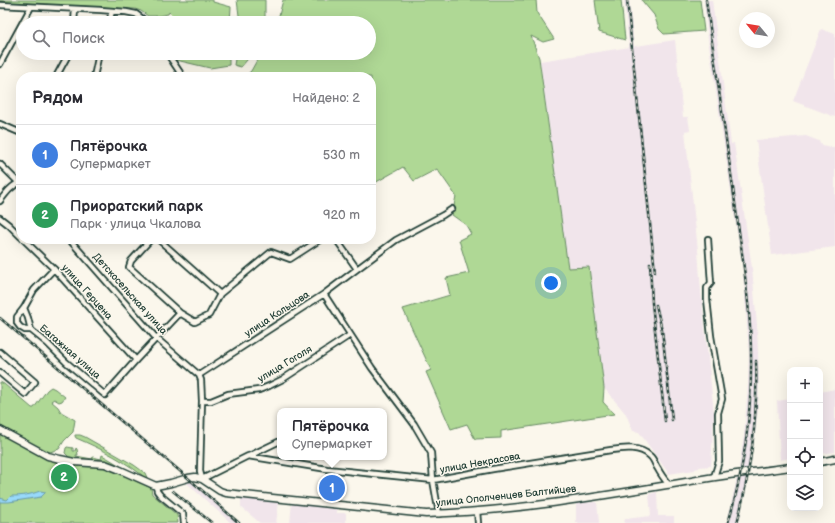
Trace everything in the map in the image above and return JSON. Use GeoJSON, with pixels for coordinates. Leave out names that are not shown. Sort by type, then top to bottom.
{"type":"FeatureCollection","features":[{"type":"Feature","properties":{"kind":"main road"},"geometry":{"type":"LineString","coordinates":[[0,430],[48,456],[74,462],[104,464],[156,486],[195,477],[202,479]]}},
{"type":"Feature","properties":{"kind":"main road"},"geometry":{"type":"LineString","coordinates":[[823,461],[835,459]]}},
{"type":"Feature","properties":{"kind":"main road","name":"улица Ополченцев Балтийцев"},"geometry":{"type":"LineString","coordinates":[[202,479],[220,491],[226,493],[426,514],[439,514],[477,512],[570,500],[738,473],[787,467]]}},
{"type":"Feature","properties":{"kind":"street"},"geometry":{"type":"LineString","coordinates":[[0,5],[112,11],[136,14],[139,16]]}},
{"type":"Feature","properties":{"kind":"street"},"geometry":{"type":"LineString","coordinates":[[26,16],[31,7]]}},
{"type":"Feature","properties":{"kind":"street"},"geometry":{"type":"LineString","coordinates":[[74,16],[75,9]]}},
{"type":"Feature","properties":{"kind":"street"},"geometry":{"type":"LineString","coordinates":[[111,16],[112,11]]}},
{"type":"Feature","properties":{"kind":"street"},"geometry":{"type":"LineString","coordinates":[[0,64],[16,35]]}},
{"type":"Feature","properties":{"kind":"street"},"geometry":{"type":"LineString","coordinates":[[59,72],[65,60]]}},
{"type":"Feature","properties":{"kind":"street"},"geometry":{"type":"LineString","coordinates":[[95,72],[98,60]]}},
{"type":"Feature","properties":{"kind":"street"},"geometry":{"type":"LineString","coordinates":[[172,60],[180,72]]}},
{"type":"Feature","properties":{"kind":"street"},"geometry":{"type":"LineString","coordinates":[[0,124],[16,131]]}},
{"type":"Feature","properties":{"kind":"street"},"geometry":{"type":"LineString","coordinates":[[0,164],[16,179]]}},
{"type":"Feature","properties":{"kind":"street"},"geometry":{"type":"LineString","coordinates":[[0,201],[8,191],[16,185]]}},
{"type":"Feature","properties":{"kind":"street","name":"улица Кольцова"},"geometry":{"type":"LineString","coordinates":[[199,375],[324,294],[396,240],[452,209]]}},
{"type":"Feature","properties":{"kind":"street"},"geometry":{"type":"LineString","coordinates":[[0,218],[16,232]]}},
{"type":"Feature","properties":{"kind":"street"},"geometry":{"type":"LineString","coordinates":[[708,239],[711,283],[707,288],[707,298],[711,336],[722,399],[718,413],[719,461],[714,477]]}},
{"type":"Feature","properties":{"kind":"street","name":"улица Герцена"},"geometry":{"type":"LineString","coordinates":[[28,244],[54,269],[136,360]]}},
{"type":"Feature","properties":{"kind":"street","name":"Детскосельская улица"},"geometry":{"type":"LineString","coordinates":[[73,244],[156,338],[199,375]]}},
{"type":"Feature","properties":{"kind":"street"},"geometry":{"type":"LineString","coordinates":[[146,244],[131,261],[130,267],[180,313],[195,322],[209,316],[220,294],[271,252],[290,259],[313,244]]}},
{"type":"Feature","properties":{"kind":"street"},"geometry":{"type":"LineString","coordinates":[[164,244],[220,294]]}},
{"type":"Feature","properties":{"kind":"street"},"geometry":{"type":"LineString","coordinates":[[340,244],[357,268]]}},
{"type":"Feature","properties":{"kind":"street"},"geometry":{"type":"LineString","coordinates":[[31,330],[28,318],[23,314],[24,308],[34,290],[54,269]]}},
{"type":"Feature","properties":{"kind":"street"},"geometry":{"type":"LineString","coordinates":[[324,294],[372,368],[414,424],[431,452],[433,480],[439,514]]}},
{"type":"Feature","properties":{"kind":"street"},"geometry":{"type":"LineString","coordinates":[[136,360],[180,313]]}},
{"type":"Feature","properties":{"kind":"street","name":"Багажная улица"},"geometry":{"type":"LineString","coordinates":[[23,314],[16,320],[18,325],[25,330],[31,330],[105,395],[136,360]]}},
{"type":"Feature","properties":{"kind":"street","name":"улица Гоголя"},"geometry":{"type":"LineString","coordinates":[[202,401],[211,401],[228,394],[259,390],[269,386],[283,379],[350,335]]}},
{"type":"Feature","properties":{"kind":"street"},"geometry":{"type":"LineString","coordinates":[[0,373],[25,394],[35,382],[1,356]]}},
{"type":"Feature","properties":{"kind":"street"},"geometry":{"type":"LineString","coordinates":[[199,375],[201,380],[202,401],[200,471],[202,479],[277,442]]}},
{"type":"Feature","properties":{"kind":"street","name":"улица Некрасова"},"geometry":{"type":"LineString","coordinates":[[248,456],[327,468],[433,480],[621,449],[637,449],[646,452],[652,457],[658,470],[669,485]]}},
{"type":"Feature","properties":{"kind":"street"},"geometry":{"type":"LineString","coordinates":[[156,486],[160,495],[182,514],[184,523]]}},
{"type":"Feature","properties":{"kind":"street"},"geometry":{"type":"LineString","coordinates":[[477,512],[478,523]]}},
{"type":"Feature","properties":{"kind":"shaded area"},"geometry":{"type":"Polygon","coordinates":[[[624,0],[629,0],[634,46],[629,47],[624,0]]]}},
{"type":"Feature","properties":{"kind":"shaded area"},"geometry":{"type":"Polygon","coordinates":[[[704,0],[712,0],[731,144],[734,143],[752,268],[757,325],[759,382],[758,408],[750,467],[739,523],[727,523],[739,468],[744,435],[749,353],[743,271],[707,32],[704,0]]]}},
{"type":"Feature","properties":{"kind":"shaded area"},"geometry":{"type":"Polygon","coordinates":[[[821,29],[835,34],[835,117],[793,101],[821,29]]]}},
{"type":"Feature","properties":{"kind":"shaded area"},"geometry":{"type":"Polygon","coordinates":[[[675,40],[683,117],[688,117],[690,130],[685,131],[714,413],[711,466],[699,467],[695,470],[669,474],[639,432],[633,431],[626,414],[604,388],[589,267],[568,269],[540,61],[675,40]]]}},
{"type":"Feature","properties":{"kind":"shaded area"},"geometry":{"type":"Polygon","coordinates":[[[806,136],[819,141],[820,144],[835,147],[835,247],[772,255],[756,140],[806,136]]]}},
{"type":"Feature","properties":{"kind":"shaded area"},"geometry":{"type":"Polygon","coordinates":[[[835,389],[835,452],[823,454],[823,403],[823,391],[835,389]]]}},
{"type":"Feature","properties":{"kind":"shaded area"},"geometry":{"type":"Polygon","coordinates":[[[787,399],[787,459],[780,460],[777,401],[787,399]]]}},
{"type":"Feature","properties":{"kind":"shaded area"},"geometry":{"type":"Polygon","coordinates":[[[184,474],[240,523],[231,523],[180,477],[184,474]]]}},
{"type":"Feature","properties":{"kind":"shaded area"},"geometry":{"type":"Polygon","coordinates":[[[657,492],[658,516],[674,516],[674,523],[624,523],[625,519],[651,516],[649,494],[657,492]]]}},
{"type":"Feature","properties":{"kind":"shaded area"},"geometry":{"type":"Polygon","coordinates":[[[241,498],[279,503],[276,523],[260,523],[241,507],[241,498]]]}},
{"type":"Feature","properties":{"kind":"shaded area"},"geometry":{"type":"Polygon","coordinates":[[[292,502],[337,507],[337,513],[346,513],[346,523],[290,523],[292,502]]]}},
{"type":"Feature","properties":{"kind":"shaded area"},"geometry":{"type":"Polygon","coordinates":[[[597,502],[599,523],[576,523],[576,503],[597,502]]]}},
{"type":"Feature","properties":{"kind":"green space"},"geometry":{"type":"Polygon","coordinates":[[[0,0],[213,0],[213,2],[231,7],[230,16],[173,16],[169,12],[168,14],[158,16],[148,16],[135,9],[0,2],[0,0]]]}},
{"type":"Feature","properties":{"kind":"green space"},"geometry":{"type":"Polygon","coordinates":[[[237,0],[265,0],[265,16],[239,16],[237,0]]]}},
{"type":"Feature","properties":{"kind":"green space"},"geometry":{"type":"Polygon","coordinates":[[[283,0],[536,0],[537,13],[554,39],[543,42],[531,36],[539,58],[568,268],[589,267],[604,388],[603,402],[614,414],[501,431],[501,438],[475,439],[467,424],[451,429],[426,372],[431,370],[403,309],[450,295],[446,278],[469,273],[459,240],[471,234],[466,225],[452,215],[456,196],[437,169],[414,181],[403,167],[376,182],[376,72],[250,72],[257,60],[376,60],[376,16],[279,16],[283,0]]]}},
{"type":"Feature","properties":{"kind":"green space"},"geometry":{"type":"Polygon","coordinates":[[[595,0],[621,0],[625,40],[599,32],[595,0]]]}},
{"type":"Feature","properties":{"kind":"green space"},"geometry":{"type":"Polygon","coordinates":[[[642,0],[700,0],[704,31],[664,34],[659,29],[654,15],[642,0]]]}},
{"type":"Feature","properties":{"kind":"green space"},"geometry":{"type":"Polygon","coordinates":[[[176,60],[229,60],[229,65],[210,68],[176,60]]]}},
{"type":"Feature","properties":{"kind":"green space"},"geometry":{"type":"Polygon","coordinates":[[[235,60],[247,60],[241,67],[234,65],[235,60]]]}},
{"type":"Feature","properties":{"kind":"green space"},"geometry":{"type":"Polygon","coordinates":[[[0,382],[32,408],[34,408],[47,390],[51,387],[65,397],[59,402],[54,399],[51,401],[61,412],[75,420],[73,432],[64,441],[59,449],[50,452],[41,450],[0,428],[0,382]]]}},
{"type":"Feature","properties":{"kind":"green space"},"geometry":{"type":"Polygon","coordinates":[[[0,433],[36,451],[47,460],[58,463],[67,462],[106,467],[151,488],[152,494],[177,515],[178,523],[0,523],[0,433]]]}},
{"type":"Feature","properties":{"kind":"green space"},"geometry":{"type":"Polygon","coordinates":[[[75,435],[85,437],[134,465],[145,473],[148,480],[123,462],[105,451],[76,438],[75,435]]]}},
{"type":"Feature","properties":{"kind":"green space"},"geometry":{"type":"Polygon","coordinates":[[[67,447],[73,448],[73,451],[75,451],[76,448],[77,449],[78,455],[76,456],[101,459],[102,455],[127,470],[68,458],[65,453],[67,447]]]}},
{"type":"Feature","properties":{"kind":"water"},"geometry":{"type":"Polygon","coordinates":[[[40,491],[46,492],[41,497],[0,502],[0,498],[7,500],[11,496],[26,495],[40,491]]]}},
{"type":"Feature","properties":{"kind":"railway"},"geometry":{"type":"LineString","coordinates":[[627,0],[655,272]]}},
{"type":"Feature","properties":{"kind":"railway"},"geometry":{"type":"LineString","coordinates":[[706,0],[743,257],[750,326],[751,376],[748,426],[740,475],[728,523]]}},
{"type":"Feature","properties":{"kind":"railway"},"geometry":{"type":"LineString","coordinates":[[650,263],[652,303],[665,421]]}},
{"type":"Feature","properties":{"kind":"railway"},"geometry":{"type":"LineString","coordinates":[[656,305],[662,330],[672,420]]}},
{"type":"Feature","properties":{"kind":"railway"},"geometry":{"type":"LineString","coordinates":[[0,318],[239,523]]}},
{"type":"Feature","properties":{"kind":"railway"},"geometry":{"type":"LineString","coordinates":[[737,523],[750,463],[755,422],[756,361]]}},
{"type":"Feature","properties":{"kind":"railway"},"geometry":{"type":"LineString","coordinates":[[173,491],[212,523]]}},
{"type":"Feature","properties":{"kind":"place","name":"Приоратский парк"},"geometry":{"type":"Point","coordinates":[64,477]}},
{"type":"Feature","properties":{"kind":"place","name":"Пятёрочка"},"geometry":{"type":"Point","coordinates":[332,488]}}]}
